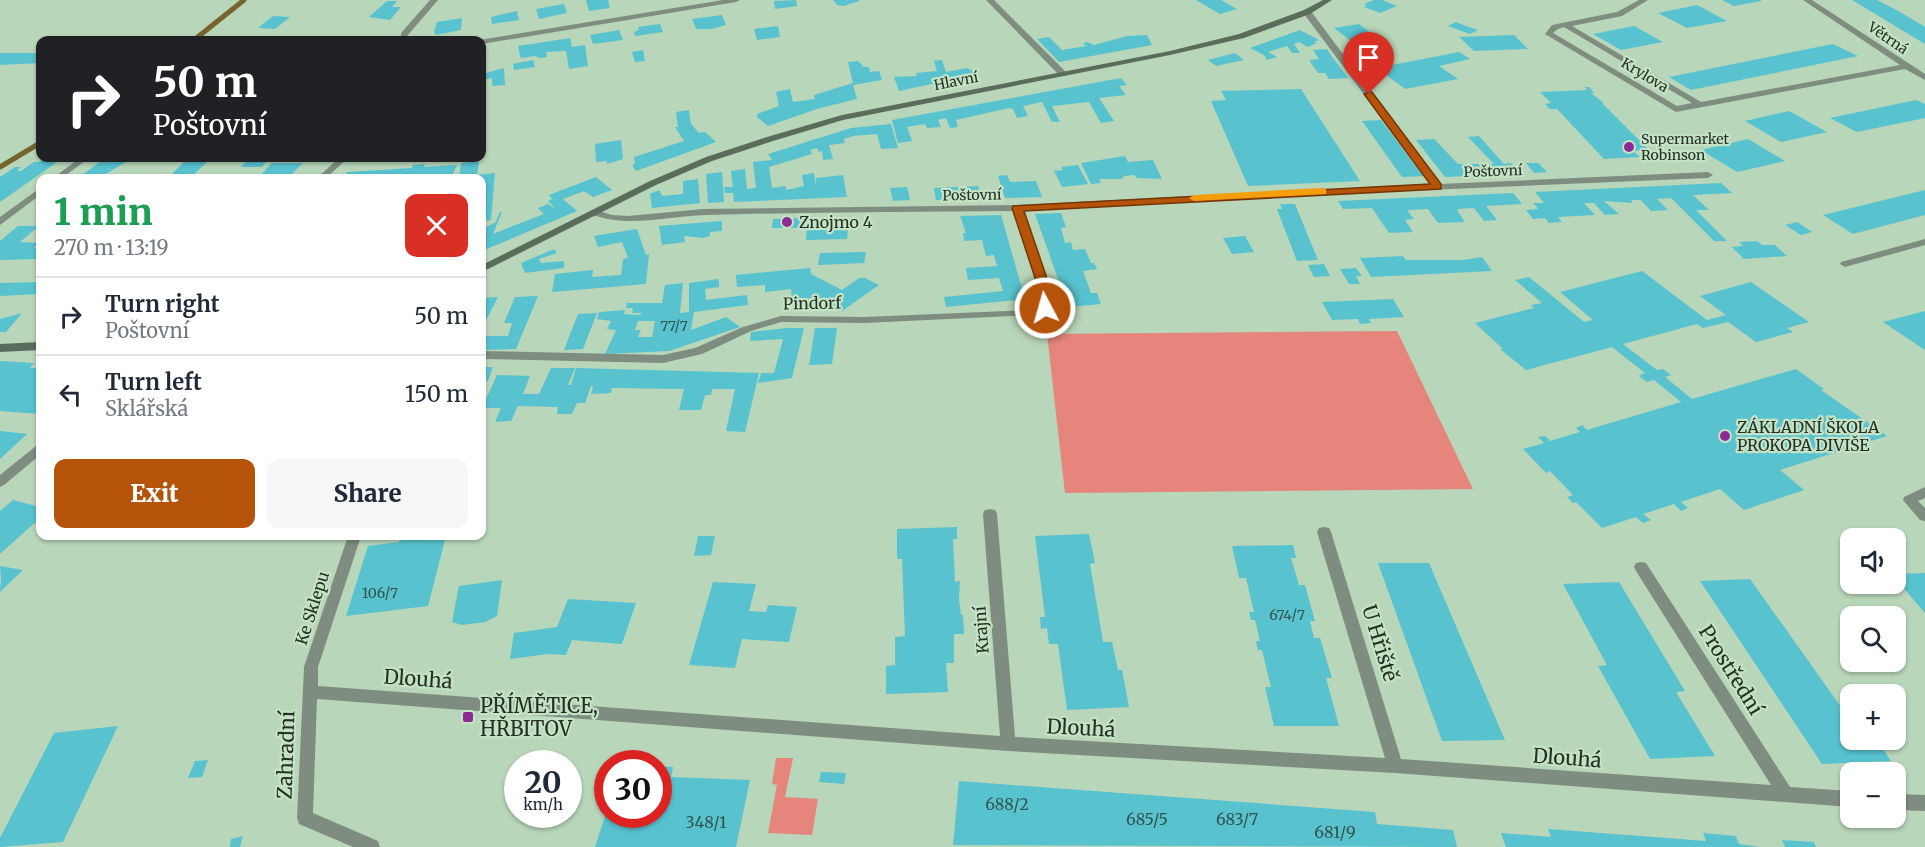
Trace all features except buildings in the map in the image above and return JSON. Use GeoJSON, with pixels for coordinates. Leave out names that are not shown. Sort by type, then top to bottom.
{"type":"FeatureCollection","features":[{"type":"Feature","properties":{"kind":"main road","name":"Hlavní"},"geometry":{"type":"LineString","coordinates":[[486,267],[662,179],[708,159],[770,139],[842,118],[1170,53],[1241,36],[1307,12],[1328,0]]}},
{"type":"Feature","properties":{"kind":"main road"},"geometry":{"type":"LineString","coordinates":[[0,348],[36,346]]}},
{"type":"Feature","properties":{"kind":"street"},"geometry":{"type":"LineString","coordinates":[[404,36],[434,0]]}},
{"type":"Feature","properties":{"kind":"street"},"geometry":{"type":"LineString","coordinates":[[486,41],[736,0]]}},
{"type":"Feature","properties":{"kind":"street"},"geometry":{"type":"LineString","coordinates":[[990,0],[1063,74]]}},
{"type":"Feature","properties":{"kind":"street"},"geometry":{"type":"LineString","coordinates":[[1565,25],[1619,14],[1644,0]]}},
{"type":"Feature","properties":{"kind":"street","name":"Větrná"},"geometry":{"type":"LineString","coordinates":[[1807,0],[1925,78]]}},
{"type":"Feature","properties":{"kind":"street"},"geometry":{"type":"LineString","coordinates":[[1307,12],[1438,187]]}},
{"type":"Feature","properties":{"kind":"street"},"geometry":{"type":"LineString","coordinates":[[1565,25],[1699,104]]}},
{"type":"Feature","properties":{"kind":"street","name":"Krylova"},"geometry":{"type":"LineString","coordinates":[[1565,25],[1555,27],[1550,34],[1676,109],[1906,66]]}},
{"type":"Feature","properties":{"kind":"street"},"geometry":{"type":"LineString","coordinates":[[63,174],[79,162]]}},
{"type":"Feature","properties":{"kind":"street"},"geometry":{"type":"LineString","coordinates":[[326,174],[339,162]]}},
{"type":"Feature","properties":{"kind":"street","name":"Poštovní"},"geometry":{"type":"LineString","coordinates":[[596,213],[612,218],[628,219],[703,212],[1017,208],[1708,175]]}},
{"type":"Feature","properties":{"kind":"street"},"geometry":{"type":"LineString","coordinates":[[0,222],[36,194]]}},
{"type":"Feature","properties":{"kind":"street","name":"Pindorf"},"geometry":{"type":"LineString","coordinates":[[486,355],[663,359],[698,351],[747,329],[781,319],[864,320],[1028,313],[1045,308],[1047,296],[1017,208]]}},
{"type":"Feature","properties":{"kind":"street"},"geometry":{"type":"LineString","coordinates":[[1845,264],[1925,242]]}},
{"type":"Feature","properties":{"kind":"street"},"geometry":{"type":"LineString","coordinates":[[0,482],[36,452]]}},
{"type":"Feature","properties":{"kind":"street"},"geometry":{"type":"LineString","coordinates":[[1925,492],[1909,500],[1925,516]]}},
{"type":"Feature","properties":{"kind":"street","name":"Krajní"},"geometry":{"type":"LineString","coordinates":[[990,514],[1008,744]]}},
{"type":"Feature","properties":{"kind":"street","name":"U Hřiště"},"geometry":{"type":"LineString","coordinates":[[1324,532],[1395,766]]}},
{"type":"Feature","properties":{"kind":"street","name":"Ke Sklepu"},"geometry":{"type":"LineString","coordinates":[[310,692],[311,667],[353,540]]}},
{"type":"Feature","properties":{"kind":"street","name":"Prostřední"},"geometry":{"type":"LineString","coordinates":[[1641,567],[1786,795]]}},
{"type":"Feature","properties":{"kind":"street","name":"Dlouhá"},"geometry":{"type":"LineString","coordinates":[[310,692],[1008,744],[1395,766],[1840,798]]}},
{"type":"Feature","properties":{"kind":"street","name":"Zahradní"},"geometry":{"type":"LineString","coordinates":[[310,692],[305,818],[372,847]]}},
{"type":"Feature","properties":{"kind":"street"},"geometry":{"type":"LineString","coordinates":[[1906,802],[1925,803]]}},
{"type":"Feature","properties":{"kind":"shaded area"},"geometry":{"type":"Polygon","coordinates":[[[1397,331],[1473,489],[1065,493],[1047,334],[1397,331]]]}},
{"type":"Feature","properties":{"kind":"shaded area"},"geometry":{"type":"Polygon","coordinates":[[[776,758],[793,758],[785,797],[818,799],[812,835],[768,833],[777,785],[772,784],[776,758]]]}},
{"type":"Feature","properties":{"kind":"waterway"},"geometry":{"type":"LineString","coordinates":[[199,36],[244,0]]}},
{"type":"Feature","properties":{"kind":"waterway"},"geometry":{"type":"LineString","coordinates":[[0,167],[36,145]]}},
{"type":"Feature","properties":{"kind":"slow traffic"},"geometry":{"type":"LineString","coordinates":[[1194,198],[1322,192]]}},
{"type":"Feature","properties":{"kind":"place","name":"Supermarket Robinson"},"geometry":{"type":"Point","coordinates":[1629,147]}},
{"type":"Feature","properties":{"kind":"place","name":"Znojmo 4"},"geometry":{"type":"Point","coordinates":[787,222]}},
{"type":"Feature","properties":{"kind":"place","name":"ZÁKLADNÍ ŠKOLA PROKOPA DIVIŠE"},"geometry":{"type":"Point","coordinates":[1725,436]}},
{"type":"Feature","properties":{"kind":"place","name":"PŘÍMĚTICE, HŘBITOV"},"geometry":{"type":"Point","coordinates":[468,717]}},
{"type":"Feature","properties":{"kind":"route"},"geometry":{"type":"LineString","coordinates":[[1045,308],[1047,296],[1017,208],[1438,187],[1369,94]]}}]}
